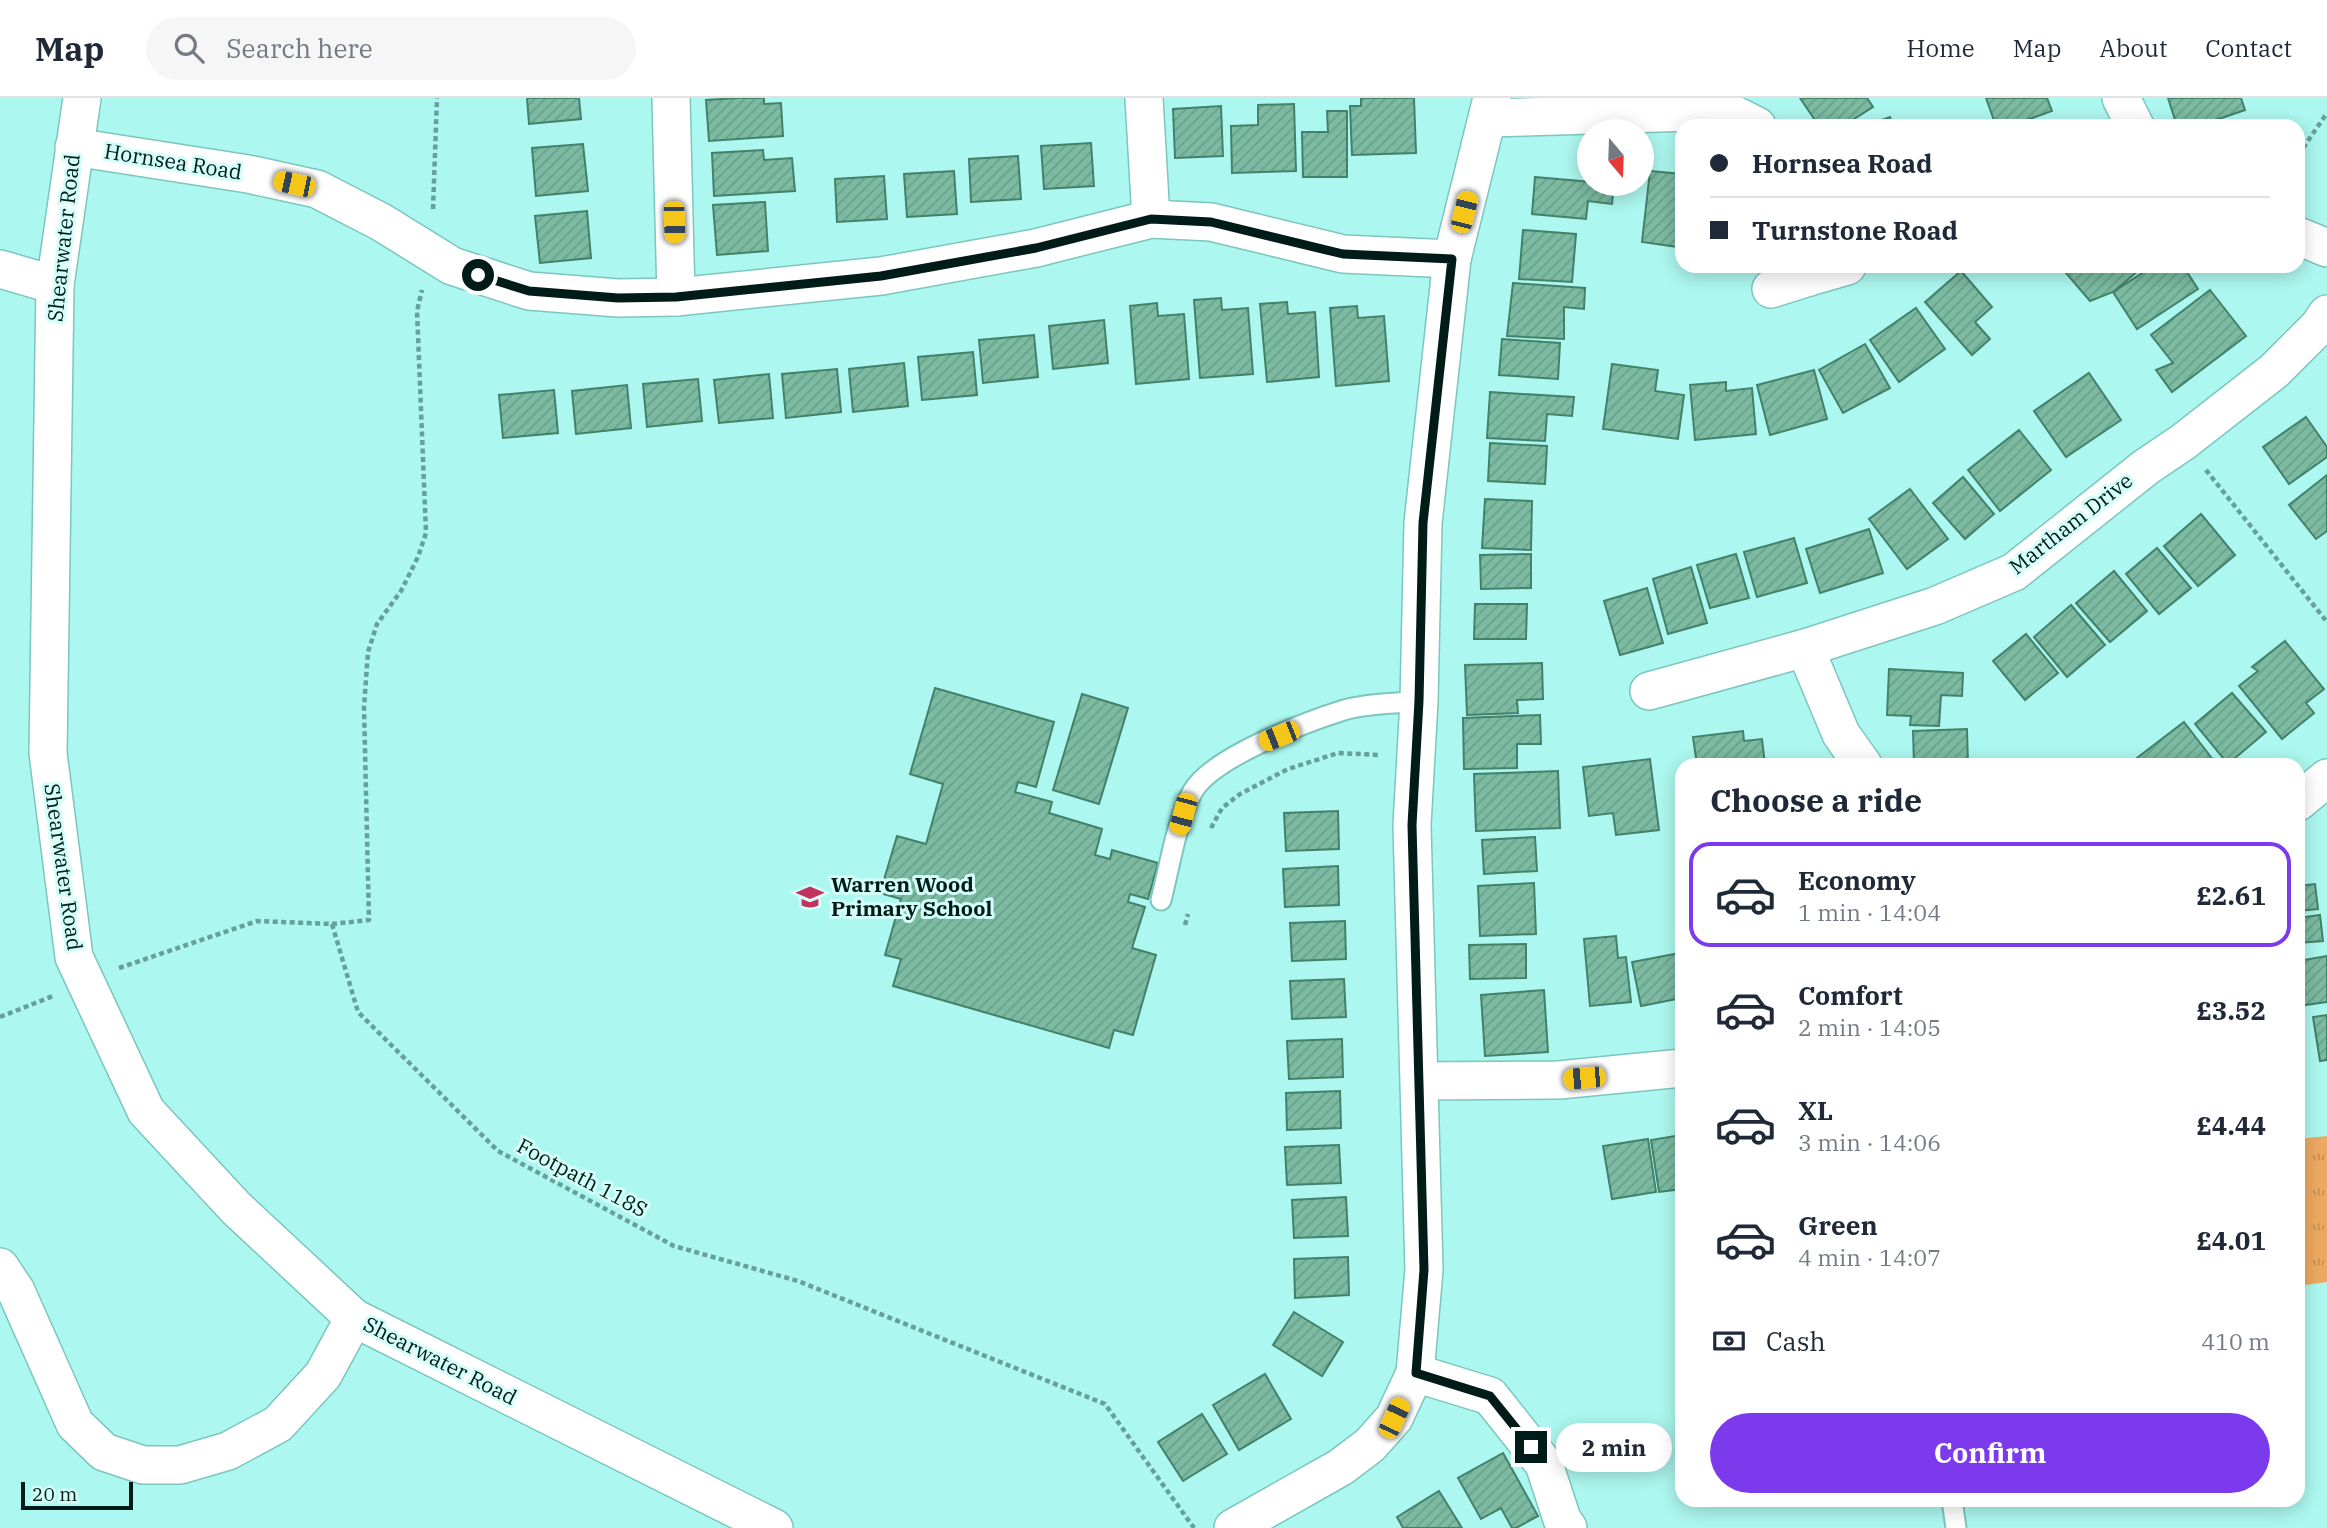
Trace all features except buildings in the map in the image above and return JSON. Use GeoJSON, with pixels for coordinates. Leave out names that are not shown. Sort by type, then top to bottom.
{"type":"FeatureCollection","features":[{"type":"Feature","properties":{"kind":"street","name":"Shearwater Road"},"geometry":{"type":"LineString","coordinates":[[82,98],[55,285],[48,753],[74,957],[146,1111],[236,1208],[354,1318],[772,1528]]}},
{"type":"Feature","properties":{"kind":"street"},"geometry":{"type":"LineString","coordinates":[[671,98],[676,297]]}},
{"type":"Feature","properties":{"kind":"street"},"geometry":{"type":"LineString","coordinates":[[1144,98],[1151,219]]}},
{"type":"Feature","properties":{"kind":"street"},"geometry":{"type":"LineString","coordinates":[[2121,98],[2132,119]]}},
{"type":"Feature","properties":{"kind":"street"},"geometry":{"type":"LineString","coordinates":[[1233,1528],[1341,1467],[1370,1445],[1394,1418],[1416,1373],[1424,1270],[1412,825],[1419,701],[1423,523],[1452,259],[1490,108],[1727,111],[1743,119]]}},
{"type":"Feature","properties":{"kind":"street","name":"Hornsea Road"},"geometry":{"type":"LineString","coordinates":[[74,147],[248,174],[317,190],[381,222],[452,266],[529,291],[618,298],[676,297],[881,276],[1036,248],[1151,219],[1211,222],[1343,254],[1452,259]]}},
{"type":"Feature","properties":{"kind":"street"},"geometry":{"type":"LineString","coordinates":[[2305,239],[2327,248]]}},
{"type":"Feature","properties":{"kind":"street"},"geometry":{"type":"LineString","coordinates":[[0,270],[55,285]]}},
{"type":"Feature","properties":{"kind":"street"},"geometry":{"type":"LineString","coordinates":[[1771,289],[1806,273]]}},
{"type":"Feature","properties":{"kind":"street","name":"Martham Drive"},"geometry":{"type":"LineString","coordinates":[[1649,691],[1805,648],[1935,606],[2014,572],[2146,467],[2183,442],[2274,371],[2324,326]]}},
{"type":"Feature","properties":{"kind":"street"},"geometry":{"type":"LineString","coordinates":[[1805,648],[1841,734],[1858,758]]}},
{"type":"Feature","properties":{"kind":"street"},"geometry":{"type":"LineString","coordinates":[[2305,796],[2327,778]]}},
{"type":"Feature","properties":{"kind":"street"},"geometry":{"type":"LineString","coordinates":[[1420,1081],[1559,1080],[1675,1069]]}},
{"type":"Feature","properties":{"kind":"street"},"geometry":{"type":"LineString","coordinates":[[0,1267],[16,1291],[75,1424],[104,1452],[143,1465],[180,1465],[228,1451],[278,1424],[323,1375],[354,1318]]}},
{"type":"Feature","properties":{"kind":"street"},"geometry":{"type":"LineString","coordinates":[[1416,1373],[1490,1396],[1544,1464],[1562,1519],[1568,1528]]}},
{"type":"Feature","properties":{"kind":"lane"},"geometry":{"type":"LineString","coordinates":[[1161,900],[1183,814],[1194,789],[1214,769],[1257,744],[1346,709],[1419,701]]}},
{"type":"Feature","properties":{"kind":"lane"},"geometry":{"type":"LineString","coordinates":[[1953,1507],[1956,1528]]}},
{"type":"Feature","properties":{"kind":"path"},"geometry":{"type":"LineString","coordinates":[[0,1017],[85,980],[257,921],[332,925],[369,920],[364,707],[368,652],[377,624],[401,591],[418,557],[426,533],[417,311],[431,253],[437,98]]}},
{"type":"Feature","properties":{"kind":"path"},"geometry":{"type":"LineString","coordinates":[[2305,145],[2327,113]]}},
{"type":"Feature","properties":{"kind":"path"},"geometry":{"type":"LineString","coordinates":[[2183,442],[2327,622]]}},
{"type":"Feature","properties":{"kind":"path"},"geometry":{"type":"LineString","coordinates":[[1210,830],[1222,808],[1240,794],[1288,769],[1338,752],[1416,756]]}},
{"type":"Feature","properties":{"kind":"path"},"geometry":{"type":"LineString","coordinates":[[1185,925],[1191,901]]}},
{"type":"Feature","properties":{"kind":"path","name":"Footpath 118S"},"geometry":{"type":"LineString","coordinates":[[332,925],[358,1012],[498,1151],[674,1246],[798,1281],[1105,1404],[1194,1528]]}},
{"type":"Feature","properties":{"kind":"green space"},"geometry":{"type":"Polygon","coordinates":[[[2327,1136],[2327,1282],[2305,1285],[2305,1138],[2327,1136]]]}},
{"type":"Feature","properties":{"kind":"place","name":"Warren Wood Primary School"},"geometry":{"type":"Point","coordinates":[810,897]}},
{"type":"Feature","properties":{"kind":"route"},"geometry":{"type":"LineString","coordinates":[[478,275],[529,291],[618,298],[676,297],[881,276],[1036,248],[1151,219],[1211,222],[1343,254],[1452,259],[1423,523],[1419,701],[1412,825],[1424,1270],[1416,1373],[1490,1396],[1531,1447]]}}]}
